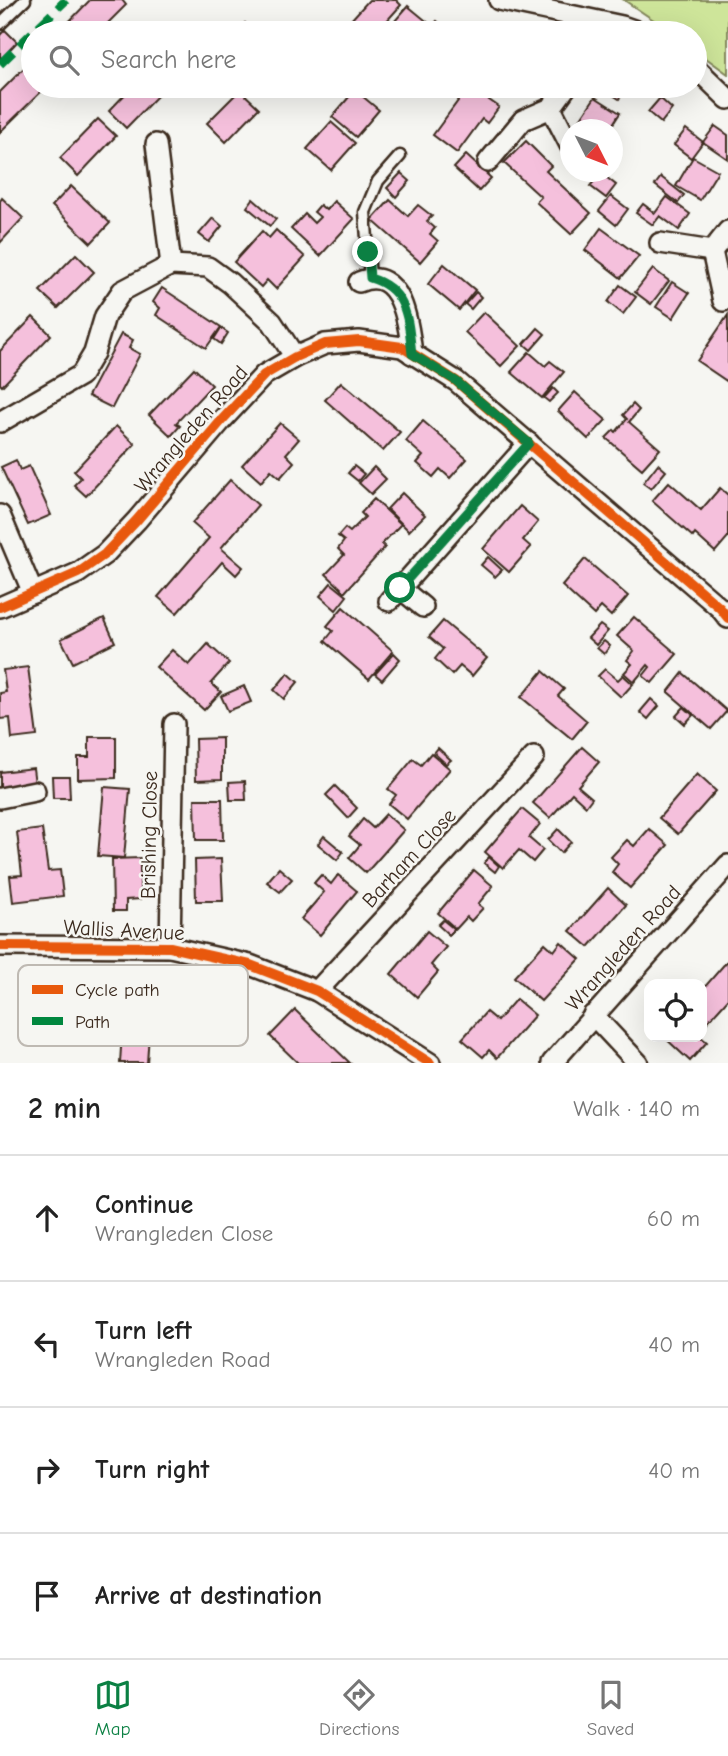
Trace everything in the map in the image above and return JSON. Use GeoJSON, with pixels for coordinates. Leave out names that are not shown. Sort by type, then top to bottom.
{"type":"FeatureCollection","features":[{"type":"Feature","properties":{"kind":"street"},"geometry":{"type":"LineString","coordinates":[[499,0],[560,7],[585,21]]}},
{"type":"Feature","properties":{"kind":"street"},"geometry":{"type":"LineString","coordinates":[[707,79],[728,99]]}},
{"type":"Feature","properties":{"kind":"street"},"geometry":{"type":"LineString","coordinates":[[488,162],[523,120],[551,108],[558,98]]}},
{"type":"Feature","properties":{"kind":"street"},"geometry":{"type":"LineString","coordinates":[[551,108],[560,126]]}},
{"type":"Feature","properties":{"kind":"street"},"geometry":{"type":"LineString","coordinates":[[156,144],[171,265]]}},
{"type":"Feature","properties":{"kind":"street"},"geometry":{"type":"LineString","coordinates":[[712,251],[728,231]]}},
{"type":"Feature","properties":{"kind":"street"},"geometry":{"type":"LineString","coordinates":[[660,243],[712,251]]}},
{"type":"Feature","properties":{"kind":"street"},"geometry":{"type":"LineString","coordinates":[[712,251],[723,301]]}},
{"type":"Feature","properties":{"kind":"street"},"geometry":{"type":"LineString","coordinates":[[0,422],[81,375],[94,353],[106,316],[122,291],[171,265],[208,267],[219,275],[272,322],[295,357]]}},
{"type":"Feature","properties":{"kind":"street"},"geometry":{"type":"LineString","coordinates":[[365,280],[379,280],[397,293],[405,308],[412,354]]}},
{"type":"Feature","properties":{"kind":"street","name":"Wrangleden Road"},"geometry":{"type":"LineString","coordinates":[[0,607],[78,573],[105,554],[264,375],[325,344],[359,341],[402,347],[456,381],[725,609]]}},
{"type":"Feature","properties":{"kind":"street"},"geometry":{"type":"LineString","coordinates":[[423,607],[395,595],[529,443]]}},
{"type":"Feature","properties":{"kind":"street"},"geometry":{"type":"LineString","coordinates":[[0,515],[33,593]]}},
{"type":"Feature","properties":{"kind":"street","name":"Brishing Close"},"geometry":{"type":"LineString","coordinates":[[170,947],[174,724]]}},
{"type":"Feature","properties":{"kind":"street","name":"Barham Close"},"geometry":{"type":"LineString","coordinates":[[317,991],[534,757]]}},
{"type":"Feature","properties":{"kind":"street"},"geometry":{"type":"LineString","coordinates":[[0,798],[35,791]]}},
{"type":"Feature","properties":{"kind":"street","name":"Wrangleden Road"},"geometry":{"type":"LineString","coordinates":[[552,1063],[728,865]]}},
{"type":"Feature","properties":{"kind":"street","name":"Wallis Avenue"},"geometry":{"type":"LineString","coordinates":[[0,946],[170,947],[250,965],[317,991],[429,1063]]}},
{"type":"Feature","properties":{"kind":"street"},"geometry":{"type":"LineString","coordinates":[[593,1015],[638,1063]]}},
{"type":"Feature","properties":{"kind":"lane"},"geometry":{"type":"LineString","coordinates":[[0,24],[24,0]]}},
{"type":"Feature","properties":{"kind":"lane"},"geometry":{"type":"LineString","coordinates":[[365,280],[365,212],[378,181],[400,156]]}},
{"type":"Feature","properties":{"kind":"green space"},"geometry":{"type":"Polygon","coordinates":[[[624,0],[728,0],[728,74],[707,59],[707,21],[655,21],[624,0]]]}},
{"type":"Feature","properties":{"kind":"building"},"geometry":{"type":"Polygon","coordinates":[[[90,0],[122,0],[126,5],[110,21],[70,21],[90,0]]]}},
{"type":"Feature","properties":{"kind":"building"},"geometry":{"type":"Polygon","coordinates":[[[369,0],[396,0],[401,5],[387,21],[350,21],[369,0]]]}},
{"type":"Feature","properties":{"kind":"building"},"geometry":{"type":"Polygon","coordinates":[[[408,6],[426,21],[395,21],[408,6]]]}},
{"type":"Feature","properties":{"kind":"building"},"geometry":{"type":"Polygon","coordinates":[[[5,30],[17,42],[0,60],[0,35],[5,30]]]}},
{"type":"Feature","properties":{"kind":"building"},"geometry":{"type":"Polygon","coordinates":[[[21,71],[21,98],[35,98],[0,132],[0,92],[21,71]]]}},
{"type":"Feature","properties":{"kind":"building"},"geometry":{"type":"Polygon","coordinates":[[[121,98],[155,98],[126,128],[109,111],[121,98]]]}},
{"type":"Feature","properties":{"kind":"building"},"geometry":{"type":"Polygon","coordinates":[[[232,98],[248,98],[259,108],[226,142],[207,123],[232,98]]]}},
{"type":"Feature","properties":{"kind":"building"},"geometry":{"type":"Polygon","coordinates":[[[348,98],[365,98],[379,110],[356,137],[332,117],[348,98]]]}},
{"type":"Feature","properties":{"kind":"building"},"geometry":{"type":"Polygon","coordinates":[[[460,98],[486,98],[499,107],[487,123],[482,119],[457,153],[433,135],[460,98]]]}},
{"type":"Feature","properties":{"kind":"building"},"geometry":{"type":"Polygon","coordinates":[[[594,98],[620,113],[616,119],[580,119],[594,98]]]}},
{"type":"Feature","properties":{"kind":"building"},"geometry":{"type":"Polygon","coordinates":[[[660,98],[672,109],[661,123],[648,112],[660,98]]]}},
{"type":"Feature","properties":{"kind":"building"},"geometry":{"type":"Polygon","coordinates":[[[98,119],[116,136],[78,176],[60,158],[98,119]]]}},
{"type":"Feature","properties":{"kind":"building"},"geometry":{"type":"Polygon","coordinates":[[[331,122],[355,143],[331,170],[307,149],[331,122]]]}},
{"type":"Feature","properties":{"kind":"building"},"geometry":{"type":"Polygon","coordinates":[[[715,126],[728,135],[728,159],[703,142],[715,126]]]}},
{"type":"Feature","properties":{"kind":"building"},"geometry":{"type":"Polygon","coordinates":[[[686,129],[703,142],[691,158],[674,145],[686,129]]]}},
{"type":"Feature","properties":{"kind":"building"},"geometry":{"type":"Polygon","coordinates":[[[526,141],[551,166],[546,171],[591,213],[571,234],[536,202],[541,197],[504,163],[526,141]]]}},
{"type":"Feature","properties":{"kind":"building"},"geometry":{"type":"Polygon","coordinates":[[[466,155],[491,178],[479,191],[454,168],[466,155]]]}},
{"type":"Feature","properties":{"kind":"building"},"geometry":{"type":"Polygon","coordinates":[[[693,157],[718,171],[700,200],[676,186],[693,157]]]}},
{"type":"Feature","properties":{"kind":"building"},"geometry":{"type":"Polygon","coordinates":[[[401,173],[410,181],[396,197],[387,188],[401,173]]]}},
{"type":"Feature","properties":{"kind":"building"},"geometry":{"type":"Polygon","coordinates":[[[661,177],[684,195],[678,203],[655,185],[661,177]]]}},
{"type":"Feature","properties":{"kind":"building"},"geometry":{"type":"Polygon","coordinates":[[[593,182],[612,182],[616,185],[606,198],[590,186],[593,182]]]}},
{"type":"Feature","properties":{"kind":"building"},"geometry":{"type":"Polygon","coordinates":[[[71,186],[110,223],[91,243],[52,206],[71,186]]]}},
{"type":"Feature","properties":{"kind":"building"},"geometry":{"type":"Polygon","coordinates":[[[611,196],[628,209],[616,225],[599,211],[611,196]]]}},
{"type":"Feature","properties":{"kind":"building"},"geometry":{"type":"Polygon","coordinates":[[[667,197],[690,214],[679,230],[660,216],[653,225],[636,213],[643,204],[655,213],[667,197]]]}},
{"type":"Feature","properties":{"kind":"building"},"geometry":{"type":"Polygon","coordinates":[[[2,198],[23,218],[0,243],[0,201],[2,198]]]}},
{"type":"Feature","properties":{"kind":"building"},"geometry":{"type":"Polygon","coordinates":[[[253,199],[276,219],[270,226],[247,207],[253,199]]]}},
{"type":"Feature","properties":{"kind":"building"},"geometry":{"type":"Polygon","coordinates":[[[390,200],[408,216],[418,205],[432,216],[427,221],[435,228],[430,234],[438,241],[420,262],[372,220],[390,200]]]}},
{"type":"Feature","properties":{"kind":"building"},"geometry":{"type":"Polygon","coordinates":[[[334,201],[354,219],[320,256],[291,229],[305,214],[314,223],[320,217],[314,212],[320,205],[326,210],[334,201]]]}},
{"type":"Feature","properties":{"kind":"building"},"geometry":{"type":"Polygon","coordinates":[[[213,218],[222,226],[209,242],[199,234],[213,218]]]}},
{"type":"Feature","properties":{"kind":"building"},"geometry":{"type":"Polygon","coordinates":[[[601,228],[639,256],[621,278],[585,250],[601,228]]]}},
{"type":"Feature","properties":{"kind":"building"},"geometry":{"type":"Polygon","coordinates":[[[276,230],[305,257],[276,289],[267,280],[261,287],[234,262],[262,231],[269,238],[276,230]]]}},
{"type":"Feature","properties":{"kind":"building"},"geometry":{"type":"Polygon","coordinates":[[[76,254],[94,272],[58,308],[40,291],[76,254]]]}},
{"type":"Feature","properties":{"kind":"building"},"geometry":{"type":"Polygon","coordinates":[[[444,264],[475,290],[459,310],[428,284],[444,264]]]}},
{"type":"Feature","properties":{"kind":"building"},"geometry":{"type":"Polygon","coordinates":[[[653,269],[669,281],[651,304],[635,292],[653,269]]]}},
{"type":"Feature","properties":{"kind":"building"},"geometry":{"type":"Polygon","coordinates":[[[672,282],[689,293],[673,318],[656,307],[672,282]]]}},
{"type":"Feature","properties":{"kind":"building"},"geometry":{"type":"Polygon","coordinates":[[[620,285],[636,297],[623,314],[608,302],[620,285]]]}},
{"type":"Feature","properties":{"kind":"building"},"geometry":{"type":"Polygon","coordinates":[[[162,288],[221,327],[206,348],[156,315],[160,308],[153,302],[162,288]]]}},
{"type":"Feature","properties":{"kind":"building"},"geometry":{"type":"Polygon","coordinates":[[[476,292],[481,297],[471,309],[465,304],[476,292]]]}},
{"type":"Feature","properties":{"kind":"building"},"geometry":{"type":"Polygon","coordinates":[[[484,312],[520,346],[501,366],[465,332],[484,312]]]}},
{"type":"Feature","properties":{"kind":"building"},"geometry":{"type":"Polygon","coordinates":[[[728,315],[728,382],[697,361],[728,315]]]}},
{"type":"Feature","properties":{"kind":"building"},"geometry":{"type":"Polygon","coordinates":[[[33,317],[51,335],[2,386],[0,351],[33,317]]]}},
{"type":"Feature","properties":{"kind":"building"},"geometry":{"type":"Polygon","coordinates":[[[221,328],[228,333],[221,344],[214,339],[221,328]]]}},
{"type":"Feature","properties":{"kind":"building"},"geometry":{"type":"Polygon","coordinates":[[[538,328],[545,334],[531,350],[524,344],[538,328]]]}},
{"type":"Feature","properties":{"kind":"building"},"geometry":{"type":"Polygon","coordinates":[[[121,334],[133,340],[129,348],[140,354],[112,408],[88,396],[121,334]]]}},
{"type":"Feature","properties":{"kind":"building"},"geometry":{"type":"Polygon","coordinates":[[[529,352],[545,366],[550,361],[564,372],[542,398],[511,372],[529,352]]]}},
{"type":"Feature","properties":{"kind":"building"},"geometry":{"type":"Polygon","coordinates":[[[194,368],[212,385],[176,423],[180,426],[171,436],[149,415],[194,368]]]}},
{"type":"Feature","properties":{"kind":"building"},"geometry":{"type":"Polygon","coordinates":[[[341,382],[400,432],[383,451],[325,400],[341,382]]]}},
{"type":"Feature","properties":{"kind":"building"},"geometry":{"type":"Polygon","coordinates":[[[553,388],[558,393],[549,402],[544,398],[553,388]]]}},
{"type":"Feature","properties":{"kind":"building"},"geometry":{"type":"Polygon","coordinates":[[[575,392],[606,420],[588,439],[558,411],[575,392]]]}},
{"type":"Feature","properties":{"kind":"building"},"geometry":{"type":"Polygon","coordinates":[[[633,404],[639,410],[629,422],[660,449],[642,469],[606,438],[614,430],[616,432],[627,419],[623,415],[633,404]]]}},
{"type":"Feature","properties":{"kind":"building"},"geometry":{"type":"Polygon","coordinates":[[[423,421],[467,459],[450,478],[440,469],[433,477],[417,463],[423,456],[406,441],[423,421]]]}},
{"type":"Feature","properties":{"kind":"building"},"geometry":{"type":"Polygon","coordinates":[[[280,423],[299,439],[286,454],[294,462],[280,478],[271,470],[261,482],[242,465],[280,423]]]}},
{"type":"Feature","properties":{"kind":"building"},"geometry":{"type":"Polygon","coordinates":[[[116,426],[135,444],[86,496],[74,485],[81,478],[74,471],[116,426]]]}},
{"type":"Feature","properties":{"kind":"building"},"geometry":{"type":"Polygon","coordinates":[[[16,460],[20,470],[29,466],[51,515],[28,525],[1,467],[16,460]]]}},
{"type":"Feature","properties":{"kind":"building"},"geometry":{"type":"Polygon","coordinates":[[[658,464],[666,471],[651,489],[643,483],[658,464]]]}},
{"type":"Feature","properties":{"kind":"building"},"geometry":{"type":"Polygon","coordinates":[[[354,466],[364,474],[358,481],[348,473],[354,466]]]}},
{"type":"Feature","properties":{"kind":"building"},"geometry":{"type":"Polygon","coordinates":[[[374,467],[386,479],[371,494],[359,483],[374,467]]]}},
{"type":"Feature","properties":{"kind":"building"},"geometry":{"type":"Polygon","coordinates":[[[230,480],[258,505],[221,548],[243,567],[236,575],[222,562],[177,613],[158,597],[209,538],[192,523],[230,480]]]}},
{"type":"Feature","properties":{"kind":"building"},"geometry":{"type":"Polygon","coordinates":[[[669,482],[701,510],[720,488],[728,495],[728,537],[715,552],[695,534],[693,537],[652,501],[669,482]]]}},
{"type":"Feature","properties":{"kind":"building"},"geometry":{"type":"Polygon","coordinates":[[[402,493],[425,515],[409,531],[387,509],[402,493]]]}},
{"type":"Feature","properties":{"kind":"building"},"geometry":{"type":"Polygon","coordinates":[[[374,499],[401,524],[382,544],[385,547],[345,592],[326,574],[344,555],[338,549],[344,541],[338,536],[345,528],[350,532],[365,517],[361,513],[374,499]]]}},
{"type":"Feature","properties":{"kind":"building"},"geometry":{"type":"Polygon","coordinates":[[[520,506],[538,522],[523,540],[531,547],[509,572],[483,549],[520,506]]]}},
{"type":"Feature","properties":{"kind":"building"},"geometry":{"type":"Polygon","coordinates":[[[488,557],[502,570],[495,577],[481,565],[488,557]]]}},
{"type":"Feature","properties":{"kind":"building"},"geometry":{"type":"Polygon","coordinates":[[[585,559],[628,596],[611,616],[601,607],[594,615],[562,586],[585,559]]]}},
{"type":"Feature","properties":{"kind":"building"},"geometry":{"type":"Polygon","coordinates":[[[331,583],[347,596],[336,610],[320,596],[331,583]]]}},
{"type":"Feature","properties":{"kind":"building"},"geometry":{"type":"Polygon","coordinates":[[[343,607],[393,651],[369,679],[325,641],[333,631],[327,626],[343,607]]]}},
{"type":"Feature","properties":{"kind":"building"},"geometry":{"type":"Polygon","coordinates":[[[634,617],[677,654],[652,683],[643,676],[650,667],[648,665],[634,682],[624,673],[632,664],[627,660],[634,651],[617,636],[634,617]]]}},
{"type":"Feature","properties":{"kind":"building"},"geometry":{"type":"Polygon","coordinates":[[[104,618],[115,642],[73,663],[61,639],[104,618]]]}},
{"type":"Feature","properties":{"kind":"building"},"geometry":{"type":"Polygon","coordinates":[[[443,621],[487,658],[472,676],[460,666],[452,675],[435,659],[443,649],[429,637],[443,621]]]}},
{"type":"Feature","properties":{"kind":"building"},"geometry":{"type":"Polygon","coordinates":[[[600,625],[608,631],[596,645],[588,638],[600,625]]]}},
{"type":"Feature","properties":{"kind":"building"},"geometry":{"type":"Polygon","coordinates":[[[604,641],[610,646],[604,654],[597,648],[604,641]]]}},
{"type":"Feature","properties":{"kind":"building"},"geometry":{"type":"Polygon","coordinates":[[[208,644],[229,663],[211,683],[221,692],[204,710],[156,667],[172,650],[189,665],[208,644]]]}},
{"type":"Feature","properties":{"kind":"building"},"geometry":{"type":"Polygon","coordinates":[[[394,653],[400,659],[382,680],[375,674],[394,653]]]}},
{"type":"Feature","properties":{"kind":"building"},"geometry":{"type":"Polygon","coordinates":[[[28,667],[37,736],[12,739],[10,718],[0,719],[0,693],[6,692],[3,670],[28,667]]]}},
{"type":"Feature","properties":{"kind":"building"},"geometry":{"type":"Polygon","coordinates":[[[605,669],[618,680],[623,675],[633,684],[621,697],[598,676],[605,669]]]}},
{"type":"Feature","properties":{"kind":"building"},"geometry":{"type":"Polygon","coordinates":[[[543,671],[564,689],[558,696],[587,721],[572,739],[521,697],[543,671]]]}},
{"type":"Feature","properties":{"kind":"building"},"geometry":{"type":"Polygon","coordinates":[[[288,673],[298,682],[284,699],[274,690],[288,673]]]}},
{"type":"Feature","properties":{"kind":"building"},"geometry":{"type":"Polygon","coordinates":[[[683,673],[727,711],[711,729],[668,692],[683,673]]]}},
{"type":"Feature","properties":{"kind":"building"},"geometry":{"type":"Polygon","coordinates":[[[244,686],[251,702],[228,711],[221,696],[244,686]]]}},
{"type":"Feature","properties":{"kind":"building"},"geometry":{"type":"Polygon","coordinates":[[[651,699],[659,706],[648,719],[640,712],[651,699]]]}},
{"type":"Feature","properties":{"kind":"building"},"geometry":{"type":"Polygon","coordinates":[[[684,707],[693,715],[685,724],[676,716],[684,707]]]}},
{"type":"Feature","properties":{"kind":"building"},"geometry":{"type":"Polygon","coordinates":[[[89,737],[116,737],[116,778],[78,779],[78,757],[89,757],[89,737]]]}},
{"type":"Feature","properties":{"kind":"building"},"geometry":{"type":"Polygon","coordinates":[[[222,738],[222,779],[196,780],[195,739],[222,738]]]}},
{"type":"Feature","properties":{"kind":"building"},"geometry":{"type":"Polygon","coordinates":[[[582,747],[599,762],[578,786],[592,798],[586,806],[572,793],[550,818],[533,803],[582,747]]]}},
{"type":"Feature","properties":{"kind":"building"},"geometry":{"type":"Polygon","coordinates":[[[438,748],[451,760],[446,764],[434,753],[438,748]]]}},
{"type":"Feature","properties":{"kind":"building"},"geometry":{"type":"Polygon","coordinates":[[[431,753],[450,769],[407,819],[389,804],[396,795],[388,789],[413,759],[421,765],[431,753]]]}},
{"type":"Feature","properties":{"kind":"building"},"geometry":{"type":"Polygon","coordinates":[[[33,768],[35,784],[0,788],[0,772],[33,768]]]}},
{"type":"Feature","properties":{"kind":"building"},"geometry":{"type":"Polygon","coordinates":[[[697,774],[716,791],[678,834],[659,818],[697,774]]]}},
{"type":"Feature","properties":{"kind":"building"},"geometry":{"type":"Polygon","coordinates":[[[52,776],[69,776],[70,798],[53,798],[52,776]]]}},
{"type":"Feature","properties":{"kind":"building"},"geometry":{"type":"Polygon","coordinates":[[[245,781],[246,800],[230,800],[229,782],[245,781]]]}},
{"type":"Feature","properties":{"kind":"building"},"geometry":{"type":"Polygon","coordinates":[[[335,786],[357,808],[348,818],[326,795],[335,786]]]}},
{"type":"Feature","properties":{"kind":"building"},"geometry":{"type":"Polygon","coordinates":[[[104,787],[130,789],[124,858],[98,856],[104,787]]]}},
{"type":"Feature","properties":{"kind":"building"},"geometry":{"type":"Polygon","coordinates":[[[195,799],[222,799],[223,840],[196,840],[195,799]]]}},
{"type":"Feature","properties":{"kind":"building"},"geometry":{"type":"Polygon","coordinates":[[[522,809],[540,824],[529,838],[543,850],[533,862],[519,850],[503,868],[485,852],[522,809]]]}},
{"type":"Feature","properties":{"kind":"building"},"geometry":{"type":"Polygon","coordinates":[[[386,814],[404,830],[366,873],[349,858],[360,845],[349,836],[363,819],[373,828],[386,814]]]}},
{"type":"Feature","properties":{"kind":"building"},"geometry":{"type":"Polygon","coordinates":[[[42,829],[48,871],[60,870],[63,896],[13,902],[10,876],[22,875],[17,832],[42,829]]]}},
{"type":"Feature","properties":{"kind":"building"},"geometry":{"type":"Polygon","coordinates":[[[558,829],[571,842],[561,853],[548,840],[558,829]]]}},
{"type":"Feature","properties":{"kind":"building"},"geometry":{"type":"Polygon","coordinates":[[[649,829],[668,845],[630,888],[612,872],[618,864],[611,857],[627,840],[634,846],[649,829]]]}},
{"type":"Feature","properties":{"kind":"building"},"geometry":{"type":"Polygon","coordinates":[[[324,836],[343,852],[337,860],[318,844],[324,836]]]}},
{"type":"Feature","properties":{"kind":"building"},"geometry":{"type":"Polygon","coordinates":[[[489,857],[499,866],[495,872],[484,863],[489,857]]]}},
{"type":"Feature","properties":{"kind":"building"},"geometry":{"type":"Polygon","coordinates":[[[140,858],[140,899],[126,900],[126,911],[113,911],[112,859],[140,858]]]}},
{"type":"Feature","properties":{"kind":"building"},"geometry":{"type":"Polygon","coordinates":[[[221,859],[223,901],[196,901],[195,860],[221,859]]]}},
{"type":"Feature","properties":{"kind":"building"},"geometry":{"type":"Polygon","coordinates":[[[279,868],[292,879],[280,892],[267,882],[279,868]]]}},
{"type":"Feature","properties":{"kind":"building"},"geometry":{"type":"Polygon","coordinates":[[[474,870],[493,886],[478,904],[483,908],[471,921],[467,917],[456,929],[438,913],[474,870]]]}},
{"type":"Feature","properties":{"kind":"building"},"geometry":{"type":"Polygon","coordinates":[[[321,875],[331,884],[338,875],[357,891],[320,935],[301,919],[324,892],[314,883],[321,875]]]}},
{"type":"Feature","properties":{"kind":"building"},"geometry":{"type":"Polygon","coordinates":[[[608,888],[626,905],[589,947],[570,931],[608,888]]]}},
{"type":"Feature","properties":{"kind":"building"},"geometry":{"type":"Polygon","coordinates":[[[443,920],[454,929],[449,935],[438,925],[443,920]]]}},
{"type":"Feature","properties":{"kind":"building"},"geometry":{"type":"Polygon","coordinates":[[[427,931],[446,947],[431,965],[438,972],[417,997],[391,974],[427,931]]]}},
{"type":"Feature","properties":{"kind":"building"},"geometry":{"type":"Polygon","coordinates":[[[561,942],[580,959],[541,1001],[514,977],[545,943],[554,951],[561,942]]]}},
{"type":"Feature","properties":{"kind":"building"},"geometry":{"type":"Polygon","coordinates":[[[728,960],[728,999],[707,1022],[707,984],[728,960]]]}},
{"type":"Feature","properties":{"kind":"building"},"geometry":{"type":"Polygon","coordinates":[[[516,999],[535,1015],[497,1058],[489,1050],[483,1057],[462,1039],[486,1012],[497,1021],[516,999]]]}},
{"type":"Feature","properties":{"kind":"building"},"geometry":{"type":"Polygon","coordinates":[[[295,1010],[350,1063],[298,1063],[270,1036],[295,1010]]]}},
{"type":"Feature","properties":{"kind":"building"},"geometry":{"type":"Polygon","coordinates":[[[669,1042],[707,1042],[690,1061],[669,1042]]]}},
{"type":"Feature","properties":{"kind":"building"},"geometry":{"type":"Polygon","coordinates":[[[121,1046],[148,1046],[147,1063],[120,1063],[121,1046]]]}},
{"type":"Feature","properties":{"kind":"marked path"},"geometry":{"type":"LineString","coordinates":[[44,21],[66,0]]}},
{"type":"Feature","properties":{"kind":"marked path"},"geometry":{"type":"LineString","coordinates":[[0,64],[21,44]]}},
{"type":"Feature","properties":{"kind":"cycle path"},"geometry":{"type":"LineString","coordinates":[[0,607],[78,573],[105,554],[264,375],[325,344],[359,341],[402,347],[456,381],[720,608],[728,618]]}},
{"type":"Feature","properties":{"kind":"cycle path"},"geometry":{"type":"LineString","coordinates":[[0,946],[170,947],[250,965],[317,991],[430,1063]]}},
{"type":"Feature","properties":{"kind":"route"},"geometry":{"type":"LineString","coordinates":[[368,252],[370,278],[389,286],[397,293],[405,308],[412,354],[456,381],[529,443],[400,588]]}}]}
